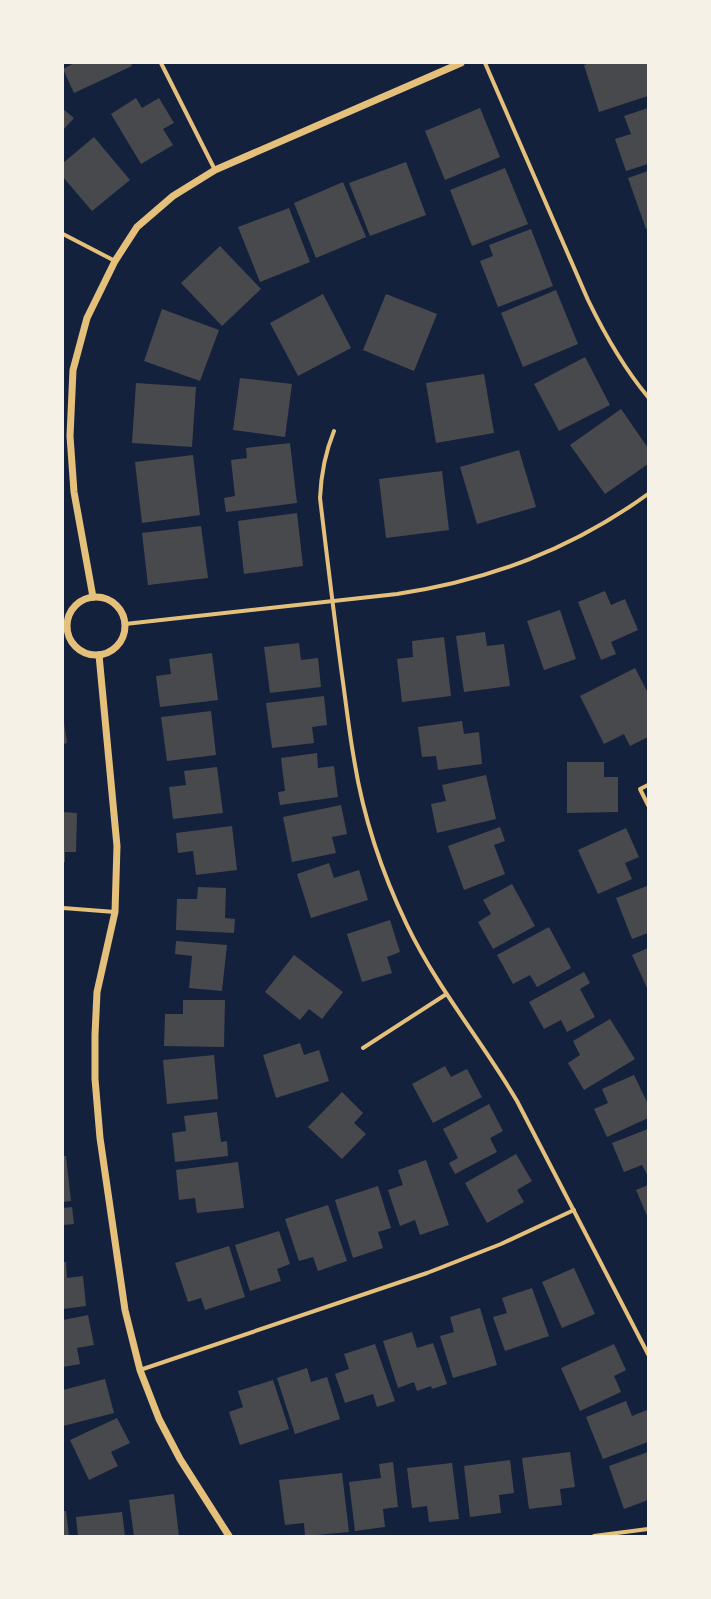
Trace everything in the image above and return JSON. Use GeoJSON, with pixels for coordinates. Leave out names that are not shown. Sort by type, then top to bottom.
{"type":"FeatureCollection","features":[{"type":"Feature","properties":{"kind":"street"},"geometry":{"type":"LineString","coordinates":[[161,63],[215,170]]}},
{"type":"Feature","properties":{"kind":"street"},"geometry":{"type":"LineString","coordinates":[[93,597],[74,492],[70,436],[70,401],[73,370],[87,318],[115,261],[137,227],[173,196],[215,170],[461,63]]}},
{"type":"Feature","properties":{"kind":"street"},"geometry":{"type":"LineString","coordinates":[[485,63],[594,313],[607,339],[630,375],[648,397]]}},
{"type":"Feature","properties":{"kind":"street"},"geometry":{"type":"LineString","coordinates":[[63,234],[115,261]]}},
{"type":"Feature","properties":{"kind":"street"},"geometry":{"type":"LineString","coordinates":[[334,431],[328,447],[321,481],[320,498],[332,602],[354,760],[368,823],[381,865],[406,925],[445,994],[501,1074],[574,1210],[648,1354]]}},
{"type":"Feature","properties":{"kind":"street"},"geometry":{"type":"LineString","coordinates":[[125,624],[332,602],[434,589],[471,580],[524,563],[575,540],[624,512],[648,494]]}},
{"type":"Feature","properties":{"kind":"street"},"geometry":{"type":"LineString","coordinates":[[93,597],[103,598],[118,607],[125,624],[123,637],[115,648],[98,655],[88,654],[79,650],[72,643],[65,630],[70,614],[76,606],[84,600],[93,597]]}},
{"type":"Feature","properties":{"kind":"street"},"geometry":{"type":"LineString","coordinates":[[98,655],[117,846],[115,912],[97,992],[95,1079],[100,1138],[125,1310],[140,1370],[159,1419],[177,1452],[229,1536]]}},
{"type":"Feature","properties":{"kind":"street"},"geometry":{"type":"LineString","coordinates":[[648,785],[640,789],[648,805]]}},
{"type":"Feature","properties":{"kind":"street"},"geometry":{"type":"LineString","coordinates":[[63,908],[115,912]]}},
{"type":"Feature","properties":{"kind":"street"},"geometry":{"type":"LineString","coordinates":[[363,1048],[445,994]]}},
{"type":"Feature","properties":{"kind":"street"},"geometry":{"type":"LineString","coordinates":[[140,1370],[427,1273],[501,1244],[574,1210]]}},
{"type":"Feature","properties":{"kind":"street"},"geometry":{"type":"LineString","coordinates":[[594,1536],[648,1529]]}},
{"type":"Feature","properties":{"kind":"building"},"geometry":{"type":"Polygon","coordinates":[[[74,63],[131,63],[132,66],[74,93],[63,69],[74,63]]]}},
{"type":"Feature","properties":{"kind":"building"},"geometry":{"type":"Polygon","coordinates":[[[590,63],[648,63],[648,96],[599,112],[584,65],[590,63]]]}},
{"type":"Feature","properties":{"kind":"building"},"geometry":{"type":"Polygon","coordinates":[[[136,98],[142,108],[159,98],[174,123],[163,129],[173,145],[141,164],[111,114],[136,98]]]}},
{"type":"Feature","properties":{"kind":"building"},"geometry":{"type":"Polygon","coordinates":[[[480,108],[500,157],[445,180],[425,131],[480,108]]]}},
{"type":"Feature","properties":{"kind":"building"},"geometry":{"type":"Polygon","coordinates":[[[648,108],[648,164],[626,171],[615,139],[631,134],[624,116],[648,108]]]}},
{"type":"Feature","properties":{"kind":"building"},"geometry":{"type":"Polygon","coordinates":[[[63,109],[74,118],[63,130],[63,109]]]}},
{"type":"Feature","properties":{"kind":"building"},"geometry":{"type":"Polygon","coordinates":[[[94,137],[130,180],[92,211],[63,177],[63,163],[94,137]]]}},
{"type":"Feature","properties":{"kind":"building"},"geometry":{"type":"Polygon","coordinates":[[[406,162],[426,215],[370,236],[349,183],[406,162]]]}},
{"type":"Feature","properties":{"kind":"building"},"geometry":{"type":"Polygon","coordinates":[[[505,168],[528,224],[472,246],[450,190],[505,168]]]}},
{"type":"Feature","properties":{"kind":"building"},"geometry":{"type":"Polygon","coordinates":[[[648,171],[648,228],[646,229],[628,178],[648,171]]]}},
{"type":"Feature","properties":{"kind":"building"},"geometry":{"type":"Polygon","coordinates":[[[343,182],[366,237],[316,258],[294,203],[343,182]]]}},
{"type":"Feature","properties":{"kind":"building"},"geometry":{"type":"Polygon","coordinates":[[[289,208],[310,262],[260,282],[238,227],[289,208]]]}},
{"type":"Feature","properties":{"kind":"building"},"geometry":{"type":"Polygon","coordinates":[[[531,229],[553,286],[498,307],[480,261],[493,256],[489,245],[531,229]]]}},
{"type":"Feature","properties":{"kind":"building"},"geometry":{"type":"Polygon","coordinates":[[[220,246],[261,289],[222,326],[181,283],[220,246]]]}},
{"type":"Feature","properties":{"kind":"building"},"geometry":{"type":"Polygon","coordinates":[[[556,290],[578,344],[523,367],[501,313],[556,290]]]}},
{"type":"Feature","properties":{"kind":"building"},"geometry":{"type":"Polygon","coordinates":[[[323,294],[351,348],[298,376],[270,323],[323,294]]]}},
{"type":"Feature","properties":{"kind":"building"},"geometry":{"type":"Polygon","coordinates":[[[386,294],[437,314],[414,371],[363,350],[386,294]]]}},
{"type":"Feature","properties":{"kind":"building"},"geometry":{"type":"Polygon","coordinates":[[[162,309],[219,330],[200,381],[144,361],[162,309]]]}},
{"type":"Feature","properties":{"kind":"building"},"geometry":{"type":"Polygon","coordinates":[[[585,357],[610,405],[559,431],[534,384],[585,357]]]}},
{"type":"Feature","properties":{"kind":"building"},"geometry":{"type":"Polygon","coordinates":[[[484,374],[494,433],[436,443],[426,383],[484,374]]]}},
{"type":"Feature","properties":{"kind":"building"},"geometry":{"type":"Polygon","coordinates":[[[240,378],[292,384],[285,437],[233,430],[240,378]]]}},
{"type":"Feature","properties":{"kind":"building"},"geometry":{"type":"Polygon","coordinates":[[[136,383],[196,387],[192,447],[132,443],[136,383]]]}},
{"type":"Feature","properties":{"kind":"building"},"geometry":{"type":"Polygon","coordinates":[[[621,409],[648,448],[648,464],[605,494],[570,445],[621,409]]]}},
{"type":"Feature","properties":{"kind":"building"},"geometry":{"type":"Polygon","coordinates":[[[290,443],[297,503],[226,512],[224,498],[235,496],[231,460],[247,458],[246,448],[290,443]]]}},
{"type":"Feature","properties":{"kind":"building"},"geometry":{"type":"Polygon","coordinates":[[[519,450],[536,507],[477,524],[460,467],[519,450]]]}},
{"type":"Feature","properties":{"kind":"building"},"geometry":{"type":"Polygon","coordinates":[[[193,455],[200,515],[142,523],[135,462],[193,455]]]}},
{"type":"Feature","properties":{"kind":"building"},"geometry":{"type":"Polygon","coordinates":[[[442,471],[449,530],[386,538],[379,479],[442,471]]]}},
{"type":"Feature","properties":{"kind":"building"},"geometry":{"type":"Polygon","coordinates":[[[297,513],[303,566],[244,574],[238,521],[297,513]]]}},
{"type":"Feature","properties":{"kind":"building"},"geometry":{"type":"Polygon","coordinates":[[[201,526],[208,578],[148,585],[142,533],[201,526]]]}},
{"type":"Feature","properties":{"kind":"building"},"geometry":{"type":"Polygon","coordinates":[[[605,591],[611,605],[625,599],[638,630],[611,642],[616,654],[601,660],[578,602],[605,591]]]}},
{"type":"Feature","properties":{"kind":"building"},"geometry":{"type":"Polygon","coordinates":[[[560,610],[576,659],[544,670],[527,621],[560,610]]]}},
{"type":"Feature","properties":{"kind":"building"},"geometry":{"type":"Polygon","coordinates":[[[485,632],[487,646],[504,644],[510,686],[464,692],[456,636],[485,632]]]}},
{"type":"Feature","properties":{"kind":"building"},"geometry":{"type":"Polygon","coordinates":[[[444,637],[451,696],[402,702],[397,659],[413,657],[412,641],[444,637]]]}},
{"type":"Feature","properties":{"kind":"building"},"geometry":{"type":"Polygon","coordinates":[[[299,643],[301,660],[318,658],[321,687],[270,693],[264,647],[299,643]]]}},
{"type":"Feature","properties":{"kind":"building"},"geometry":{"type":"Polygon","coordinates":[[[212,653],[218,700],[160,707],[156,676],[171,674],[169,659],[212,653]]]}},
{"type":"Feature","properties":{"kind":"building"},"geometry":{"type":"Polygon","coordinates":[[[635,668],[648,693],[648,737],[630,746],[624,734],[604,744],[580,696],[635,668]]]}},
{"type":"Feature","properties":{"kind":"building"},"geometry":{"type":"Polygon","coordinates":[[[324,696],[327,725],[312,727],[314,743],[272,748],[266,703],[324,696]]]}},
{"type":"Feature","properties":{"kind":"building"},"geometry":{"type":"Polygon","coordinates":[[[211,711],[216,755],[167,761],[161,717],[211,711]]]}},
{"type":"Feature","properties":{"kind":"building"},"geometry":{"type":"Polygon","coordinates":[[[63,716],[67,743],[63,744],[63,716]]]}},
{"type":"Feature","properties":{"kind":"building"},"geometry":{"type":"Polygon","coordinates":[[[462,721],[464,734],[479,732],[482,764],[438,770],[436,756],[422,757],[418,727],[462,721]]]}},
{"type":"Feature","properties":{"kind":"building"},"geometry":{"type":"Polygon","coordinates":[[[317,753],[318,768],[334,766],[338,797],[280,805],[278,792],[285,791],[281,758],[317,753]]]}},
{"type":"Feature","properties":{"kind":"building"},"geometry":{"type":"Polygon","coordinates":[[[567,762],[604,762],[604,777],[618,777],[618,812],[567,813],[567,762]]]}},
{"type":"Feature","properties":{"kind":"building"},"geometry":{"type":"Polygon","coordinates":[[[217,767],[223,813],[173,819],[169,787],[186,785],[184,771],[217,767]]]}},
{"type":"Feature","properties":{"kind":"building"},"geometry":{"type":"Polygon","coordinates":[[[486,775],[496,819],[437,833],[431,804],[446,801],[442,785],[486,775]]]}},
{"type":"Feature","properties":{"kind":"building"},"geometry":{"type":"Polygon","coordinates":[[[341,805],[347,834],[332,837],[336,853],[292,862],[283,817],[341,805]]]}},
{"type":"Feature","properties":{"kind":"building"},"geometry":{"type":"Polygon","coordinates":[[[63,812],[77,813],[76,852],[65,852],[65,862],[63,862],[63,812]]]}},
{"type":"Feature","properties":{"kind":"building"},"geometry":{"type":"Polygon","coordinates":[[[232,826],[237,870],[196,875],[193,851],[178,853],[176,833],[232,826]]]}},
{"type":"Feature","properties":{"kind":"building"},"geometry":{"type":"Polygon","coordinates":[[[500,827],[505,841],[494,845],[505,874],[464,890],[448,846],[500,827]]]}},
{"type":"Feature","properties":{"kind":"building"},"geometry":{"type":"Polygon","coordinates":[[[626,828],[639,857],[625,863],[632,879],[598,894],[578,850],[626,828]]]}},
{"type":"Feature","properties":{"kind":"building"},"geometry":{"type":"Polygon","coordinates":[[[329,863],[334,878],[359,870],[368,900],[311,918],[297,874],[329,863]]]}},
{"type":"Feature","properties":{"kind":"building"},"geometry":{"type":"Polygon","coordinates":[[[512,884],[535,926],[493,949],[478,922],[491,914],[483,900],[512,884]]]}},
{"type":"Feature","properties":{"kind":"building"},"geometry":{"type":"Polygon","coordinates":[[[647,886],[648,933],[632,939],[616,898],[647,886]]]}},
{"type":"Feature","properties":{"kind":"building"},"geometry":{"type":"Polygon","coordinates":[[[198,887],[226,888],[225,918],[235,919],[234,933],[176,930],[177,899],[197,899],[198,887]]]}},
{"type":"Feature","properties":{"kind":"building"},"geometry":{"type":"Polygon","coordinates":[[[390,920],[400,952],[387,957],[392,973],[362,982],[347,934],[390,920]]]}},
{"type":"Feature","properties":{"kind":"building"},"geometry":{"type":"Polygon","coordinates":[[[549,927],[571,968],[537,987],[530,975],[513,984],[497,955],[549,927]]]}},
{"type":"Feature","properties":{"kind":"building"},"geometry":{"type":"Polygon","coordinates":[[[176,941],[227,945],[222,991],[189,988],[192,956],[175,954],[176,941]]]}},
{"type":"Feature","properties":{"kind":"building"},"geometry":{"type":"Polygon","coordinates":[[[648,948],[648,990],[632,955],[648,948]]]}},
{"type":"Feature","properties":{"kind":"building"},"geometry":{"type":"Polygon","coordinates":[[[294,955],[343,992],[322,1019],[309,1009],[300,1020],[265,992],[294,955]]]}},
{"type":"Feature","properties":{"kind":"building"},"geometry":{"type":"Polygon","coordinates":[[[584,972],[590,983],[580,989],[595,1017],[567,1032],[561,1020],[544,1029],[529,1002],[584,972]]]}},
{"type":"Feature","properties":{"kind":"building"},"geometry":{"type":"Polygon","coordinates":[[[183,1000],[225,1000],[224,1047],[164,1046],[165,1014],[183,1014],[183,1000]]]}},
{"type":"Feature","properties":{"kind":"building"},"geometry":{"type":"Polygon","coordinates":[[[610,1019],[635,1059],[584,1090],[568,1063],[580,1055],[573,1041],[610,1019]]]}},
{"type":"Feature","properties":{"kind":"building"},"geometry":{"type":"Polygon","coordinates":[[[300,1043],[304,1055],[319,1050],[329,1081],[276,1098],[263,1055],[300,1043]]]}},
{"type":"Feature","properties":{"kind":"building"},"geometry":{"type":"Polygon","coordinates":[[[214,1055],[218,1099],[167,1104],[163,1060],[214,1055]]]}},
{"type":"Feature","properties":{"kind":"building"},"geometry":{"type":"Polygon","coordinates":[[[445,1066],[451,1077],[467,1069],[482,1097],[433,1123],[412,1084],[445,1066]]]}},
{"type":"Feature","properties":{"kind":"building"},"geometry":{"type":"Polygon","coordinates":[[[634,1075],[648,1104],[648,1118],[607,1137],[594,1109],[608,1103],[602,1089],[634,1075]]]}},
{"type":"Feature","properties":{"kind":"building"},"geometry":{"type":"Polygon","coordinates":[[[342,1092],[363,1113],[354,1123],[366,1134],[342,1159],[308,1127],[342,1092]]]}},
{"type":"Feature","properties":{"kind":"building"},"geometry":{"type":"Polygon","coordinates":[[[489,1104],[503,1131],[490,1138],[497,1152],[455,1174],[449,1163],[458,1158],[443,1129],[489,1104]]]}},
{"type":"Feature","properties":{"kind":"building"},"geometry":{"type":"Polygon","coordinates":[[[217,1112],[221,1142],[227,1141],[228,1156],[175,1162],[172,1133],[186,1131],[184,1116],[217,1112]]]}},
{"type":"Feature","properties":{"kind":"building"},"geometry":{"type":"Polygon","coordinates":[[[648,1129],[648,1176],[642,1165],[624,1172],[612,1143],[648,1129]]]}},
{"type":"Feature","properties":{"kind":"building"},"geometry":{"type":"Polygon","coordinates":[[[516,1154],[532,1181],[517,1190],[524,1202],[487,1223],[465,1183],[516,1154]]]}},
{"type":"Feature","properties":{"kind":"building"},"geometry":{"type":"Polygon","coordinates":[[[63,1156],[66,1156],[71,1201],[63,1202],[63,1156]]]}},
{"type":"Feature","properties":{"kind":"building"},"geometry":{"type":"Polygon","coordinates":[[[426,1160],[449,1225],[420,1235],[415,1220],[400,1226],[388,1190],[403,1185],[398,1170],[426,1160]]]}},
{"type":"Feature","properties":{"kind":"building"},"geometry":{"type":"Polygon","coordinates":[[[238,1162],[244,1208],[197,1213],[195,1198],[179,1200],[176,1170],[238,1162]]]}},
{"type":"Feature","properties":{"kind":"building"},"geometry":{"type":"Polygon","coordinates":[[[648,1185],[648,1218],[636,1190],[648,1185]]]}},
{"type":"Feature","properties":{"kind":"building"},"geometry":{"type":"Polygon","coordinates":[[[378,1186],[391,1228],[378,1232],[383,1248],[353,1258],[335,1200],[378,1186]]]}},
{"type":"Feature","properties":{"kind":"building"},"geometry":{"type":"Polygon","coordinates":[[[328,1205],[347,1261],[318,1271],[313,1257],[299,1261],[285,1219],[328,1205]]]}},
{"type":"Feature","properties":{"kind":"building"},"geometry":{"type":"Polygon","coordinates":[[[72,1207],[74,1224],[63,1225],[63,1208],[72,1207]]]}},
{"type":"Feature","properties":{"kind":"building"},"geometry":{"type":"Polygon","coordinates":[[[279,1231],[290,1264],[277,1269],[281,1281],[250,1291],[235,1245],[279,1231]]]}},
{"type":"Feature","properties":{"kind":"building"},"geometry":{"type":"Polygon","coordinates":[[[229,1246],[245,1297],[205,1310],[201,1298],[188,1302],[175,1263],[229,1246]]]}},
{"type":"Feature","properties":{"kind":"building"},"geometry":{"type":"Polygon","coordinates":[[[63,1262],[66,1262],[67,1278],[83,1276],[86,1306],[63,1309],[63,1262]]]}},
{"type":"Feature","properties":{"kind":"building"},"geometry":{"type":"Polygon","coordinates":[[[574,1268],[595,1314],[562,1328],[542,1282],[574,1268]]]}},
{"type":"Feature","properties":{"kind":"building"},"geometry":{"type":"Polygon","coordinates":[[[532,1288],[549,1336],[505,1351],[493,1317],[507,1313],[502,1298],[532,1288]]]}},
{"type":"Feature","properties":{"kind":"building"},"geometry":{"type":"Polygon","coordinates":[[[480,1308],[497,1365],[453,1378],[440,1336],[454,1332],[450,1317],[480,1308]]]}},
{"type":"Feature","properties":{"kind":"building"},"geometry":{"type":"Polygon","coordinates":[[[88,1315],[94,1345],[77,1348],[80,1364],[63,1367],[63,1320],[88,1315]]]}},
{"type":"Feature","properties":{"kind":"building"},"geometry":{"type":"Polygon","coordinates":[[[412,1332],[417,1348],[433,1343],[447,1384],[432,1389],[431,1386],[417,1391],[414,1382],[398,1388],[383,1341],[412,1332]]]}},
{"type":"Feature","properties":{"kind":"building"},"geometry":{"type":"Polygon","coordinates":[[[375,1344],[395,1401],[377,1407],[373,1394],[345,1403],[335,1374],[349,1369],[344,1354],[375,1344]]]}},
{"type":"Feature","properties":{"kind":"building"},"geometry":{"type":"Polygon","coordinates":[[[614,1344],[626,1370],[614,1376],[621,1392],[580,1411],[561,1368],[614,1344]]]}},
{"type":"Feature","properties":{"kind":"building"},"geometry":{"type":"Polygon","coordinates":[[[307,1368],[311,1382],[327,1377],[340,1419],[295,1434],[277,1378],[307,1368]]]}},
{"type":"Feature","properties":{"kind":"building"},"geometry":{"type":"Polygon","coordinates":[[[105,1379],[114,1413],[63,1426],[63,1390],[105,1379]]]}},
{"type":"Feature","properties":{"kind":"building"},"geometry":{"type":"Polygon","coordinates":[[[273,1380],[289,1429],[240,1445],[229,1412],[243,1407],[238,1391],[273,1380]]]}},
{"type":"Feature","properties":{"kind":"building"},"geometry":{"type":"Polygon","coordinates":[[[626,1401],[632,1416],[647,1410],[648,1442],[603,1459],[586,1417],[626,1401]]]}},
{"type":"Feature","properties":{"kind":"building"},"geometry":{"type":"Polygon","coordinates":[[[117,1418],[130,1443],[111,1452],[118,1466],[89,1480],[70,1440],[117,1418]]]}},
{"type":"Feature","properties":{"kind":"building"},"geometry":{"type":"Polygon","coordinates":[[[570,1452],[575,1487],[560,1489],[562,1505],[529,1509],[522,1458],[570,1452]]]}},
{"type":"Feature","properties":{"kind":"building"},"geometry":{"type":"Polygon","coordinates":[[[648,1452],[648,1500],[624,1509],[609,1466],[648,1452]]]}},
{"type":"Feature","properties":{"kind":"building"},"geometry":{"type":"Polygon","coordinates":[[[510,1460],[514,1493],[499,1495],[501,1513],[470,1517],[464,1466],[510,1460]]]}},
{"type":"Feature","properties":{"kind":"building"},"geometry":{"type":"Polygon","coordinates":[[[393,1462],[398,1507],[383,1509],[385,1527],[355,1531],[349,1482],[381,1478],[379,1464],[393,1462]]]}},
{"type":"Feature","properties":{"kind":"building"},"geometry":{"type":"Polygon","coordinates":[[[452,1463],[459,1519],[429,1522],[427,1506],[412,1508],[407,1468],[452,1463]]]}},
{"type":"Feature","properties":{"kind":"building"},"geometry":{"type":"Polygon","coordinates":[[[342,1473],[349,1532],[305,1536],[304,1523],[285,1525],[279,1480],[342,1473]]]}},
{"type":"Feature","properties":{"kind":"building"},"geometry":{"type":"Polygon","coordinates":[[[174,1494],[179,1536],[134,1536],[129,1500],[174,1494]]]}},
{"type":"Feature","properties":{"kind":"building"},"geometry":{"type":"Polygon","coordinates":[[[63,1511],[66,1511],[69,1536],[63,1536],[63,1511]]]}},
{"type":"Feature","properties":{"kind":"building"},"geometry":{"type":"Polygon","coordinates":[[[122,1512],[125,1536],[78,1536],[76,1517],[122,1512]]]}}]}
